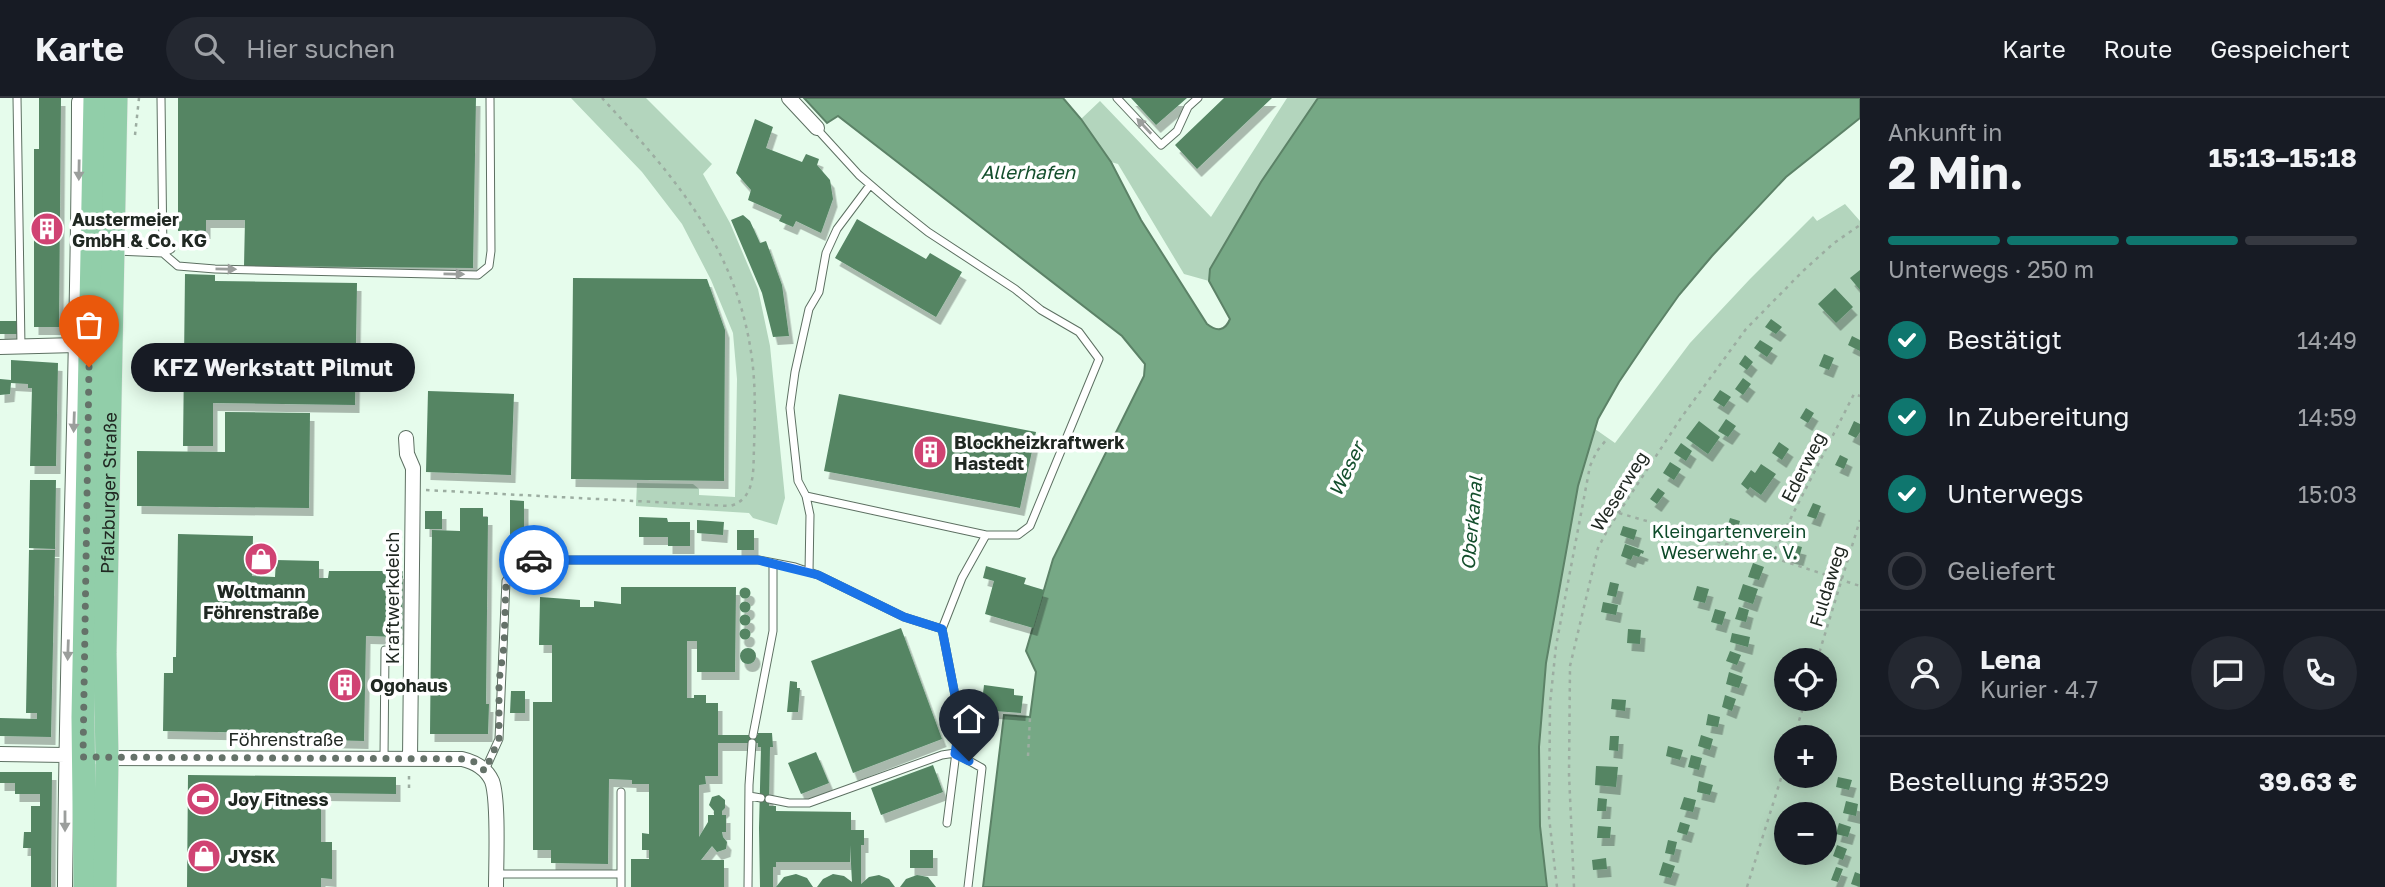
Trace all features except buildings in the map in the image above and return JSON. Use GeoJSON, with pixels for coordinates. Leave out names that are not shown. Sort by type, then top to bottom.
{"type":"FeatureCollection","features":[{"type":"Feature","properties":{"kind":"main road","name":"Pfalzburger Straße"},"geometry":{"type":"LineString","coordinates":[[105,887],[105,653],[116,98]]}},
{"type":"Feature","properties":{"kind":"main road","name":"Pfalzburger Straße"},"geometry":{"type":"LineString","coordinates":[[85,99],[94,146],[74,756],[85,887]]}},
{"type":"Feature","properties":{"kind":"street"},"geometry":{"type":"LineString","coordinates":[[789,98],[817,128]]}},
{"type":"Feature","properties":{"kind":"street","name":"Pfalzburger Straße"},"geometry":{"type":"LineString","coordinates":[[65,887],[74,756],[76,345],[85,99]]}},
{"type":"Feature","properties":{"kind":"street"},"geometry":{"type":"LineString","coordinates":[[0,346],[76,345]]}},
{"type":"Feature","properties":{"kind":"street","name":"Kraftwerkdeich"},"geometry":{"type":"LineString","coordinates":[[406,438],[407,454],[412,468],[410,759]]}},
{"type":"Feature","properties":{"kind":"street","name":"Föhrenstraße"},"geometry":{"type":"LineString","coordinates":[[0,754],[107,758],[462,759],[475,762],[485,771]]}},
{"type":"Feature","properties":{"kind":"street"},"geometry":{"type":"LineString","coordinates":[[485,771],[492,781],[495,797],[496,881]]}},
{"type":"Feature","properties":{"kind":"lane"},"geometry":{"type":"LineString","coordinates":[[17,98],[21,346]]}},
{"type":"Feature","properties":{"kind":"lane"},"geometry":{"type":"LineString","coordinates":[[161,98],[163,253],[178,266],[478,275],[489,266],[491,251],[490,98]]}},
{"type":"Feature","properties":{"kind":"lane"},"geometry":{"type":"LineString","coordinates":[[1117,98],[1161,145],[1177,131],[1188,107],[1198,98]]}},
{"type":"Feature","properties":{"kind":"lane"},"geometry":{"type":"LineString","coordinates":[[806,496],[986,535],[1018,535],[1030,526],[1099,359],[1079,332],[1041,310],[1015,289],[928,232],[870,185],[817,128]]}},
{"type":"Feature","properties":{"kind":"lane"},"geometry":{"type":"LineString","coordinates":[[809,572],[810,515],[806,496],[798,481],[790,408],[809,309],[819,292],[826,253],[837,229],[870,185]]}},
{"type":"Feature","properties":{"kind":"lane"},"geometry":{"type":"LineString","coordinates":[[112,251],[163,253],[171,249]]}},
{"type":"Feature","properties":{"kind":"lane"},"geometry":{"type":"LineString","coordinates":[[947,823],[960,721],[942,629],[962,578],[986,535]]}},
{"type":"Feature","properties":{"kind":"lane"},"geometry":{"type":"LineString","coordinates":[[485,771],[499,739],[499,681],[504,646],[506,581],[516,566],[534,560],[758,560],[809,572],[904,617],[942,629]]}},
{"type":"Feature","properties":{"kind":"lane"},"geometry":{"type":"LineString","coordinates":[[748,887],[748,796],[752,739],[773,631],[773,563]]}},
{"type":"Feature","properties":{"kind":"lane"},"geometry":{"type":"LineString","coordinates":[[384,759],[385,650]]}},
{"type":"Feature","properties":{"kind":"lane"},"geometry":{"type":"LineString","coordinates":[[748,796],[789,803],[809,803],[931,757],[955,754],[982,768],[968,887]]}},
{"type":"Feature","properties":{"kind":"lane"},"geometry":{"type":"LineString","coordinates":[[621,793],[621,887]]}},
{"type":"Feature","properties":{"kind":"lane"},"geometry":{"type":"LineString","coordinates":[[496,881],[621,874]]}},
{"type":"Feature","properties":{"kind":"path"},"geometry":{"type":"LineString","coordinates":[[412,489],[730,506],[746,498],[753,467],[755,383],[746,323],[705,224],[656,156],[602,98]]}},
{"type":"Feature","properties":{"kind":"path","name":"Weserweg"},"geometry":{"type":"LineString","coordinates":[[1574,887],[1569,774],[1570,666],[1598,548],[1681,418],[1746,329],[1802,271],[1860,225]]}},
{"type":"Feature","properties":{"kind":"path","name":"Ederweg"},"geometry":{"type":"LineString","coordinates":[[1771,557],[1854,394],[1860,396]]}},
{"type":"Feature","properties":{"kind":"path"},"geometry":{"type":"LineString","coordinates":[[1557,887],[1549,817],[1548,760],[1556,646],[1590,466],[1607,439]]}},
{"type":"Feature","properties":{"kind":"path"},"geometry":{"type":"LineString","coordinates":[[1619,513],[1860,586]]}},
{"type":"Feature","properties":{"kind":"path","name":"Fuldaweg"},"geometry":{"type":"LineString","coordinates":[[1821,648],[1860,520]]}},
{"type":"Feature","properties":{"kind":"path"},"geometry":{"type":"LineString","coordinates":[[1028,756],[1030,718]]}},
{"type":"Feature","properties":{"kind":"path"},"geometry":{"type":"LineString","coordinates":[[409,778],[409,788]]}},
{"type":"Feature","properties":{"kind":"path"},"geometry":{"type":"LineString","coordinates":[[1747,887],[1778,788]]}},
{"type":"Feature","properties":{"kind":"green space"},"geometry":{"type":"Polygon","coordinates":[[[571,98],[646,98],[712,164],[703,174],[730,223],[758,289],[770,346],[785,498],[777,525],[753,518],[749,513],[636,506],[637,483],[693,484],[699,489],[699,495],[735,497],[737,379],[733,333],[711,280],[682,224],[642,172],[571,98]]]}},
{"type":"Feature","properties":{"kind":"green space"},"geometry":{"type":"Polygon","coordinates":[[[1287,98],[1318,98],[1261,182],[1210,268],[1209,281],[1184,274],[1118,164],[1111,162],[1081,119],[1100,101],[1211,217],[1287,98]]]}},
{"type":"Feature","properties":{"kind":"green space","name":"Kleingartenverein Weserwehr e. V."},"geometry":{"type":"Polygon","coordinates":[[[1845,204],[1860,221],[1860,887],[1547,887],[1540,826],[1539,747],[1546,663],[1569,527],[1581,472],[1595,429],[1615,443],[1690,343],[1813,216],[1817,221],[1845,204]]]}},
{"type":"Feature","properties":{"kind":"water"},"geometry":{"type":"Polygon","coordinates":[[[804,98],[1063,98],[1111,162],[1141,220],[1207,324],[1217,329],[1226,326],[1230,319],[1209,281],[1210,269],[1261,182],[1318,98],[1860,98],[1860,118],[1786,177],[1679,295],[1619,382],[1598,419],[1578,486],[1546,663],[1539,747],[1540,826],[1547,887],[983,887],[1004,715],[1030,717],[1036,672],[1026,651],[1053,559],[1144,376],[1145,364],[1122,336],[838,116],[827,123],[804,98]]]}},
{"type":"Feature","properties":{"kind":"way so far"},"geometry":{"type":"LineString","coordinates":[[89,367],[83,757],[462,759],[475,762],[485,771],[499,739],[499,681],[504,646],[506,581],[516,566],[534,560]]}},
{"type":"Feature","properties":{"kind":"place","name":"Austermeier GmbH & Co. KG"},"geometry":{"type":"Point","coordinates":[47,229]}},
{"type":"Feature","properties":{"kind":"place","name":"KFZ Werkstatt Pilmut"},"geometry":{"type":"Point","coordinates":[89,367]}},
{"type":"Feature","properties":{"kind":"place","name":"Blockheizkraftwerk Hastedt"},"geometry":{"type":"Point","coordinates":[930,452]}},
{"type":"Feature","properties":{"kind":"place","name":"Woltmann Föhrenstraße"},"geometry":{"type":"Point","coordinates":[261,559]}},
{"type":"Feature","properties":{"kind":"place","name":"Ogohaus"},"geometry":{"type":"Point","coordinates":[345,685]}},
{"type":"Feature","properties":{"kind":"place","name":"Joy Fitness"},"geometry":{"type":"Point","coordinates":[203,799]}},
{"type":"Feature","properties":{"kind":"place","name":"JYSK"},"geometry":{"type":"Point","coordinates":[204,856]}},
{"type":"Feature","properties":{"kind":"route"},"geometry":{"type":"LineString","coordinates":[[534,560],[758,560],[795,567],[818,575],[904,617],[942,629],[960,721],[955,754],[969,761]]}},
{"type":"Feature","properties":{"kind":"water label","name":"Allerhafen"},"geometry":{"type":"Point","coordinates":[1028,171]}},
{"type":"Feature","properties":{"kind":"water label","name":"Weser"},"geometry":{"type":"Point","coordinates":[1346,469]}},
{"type":"Feature","properties":{"kind":"water label","name":"Oberkanal"},"geometry":{"type":"Point","coordinates":[1471,523]}}]}
